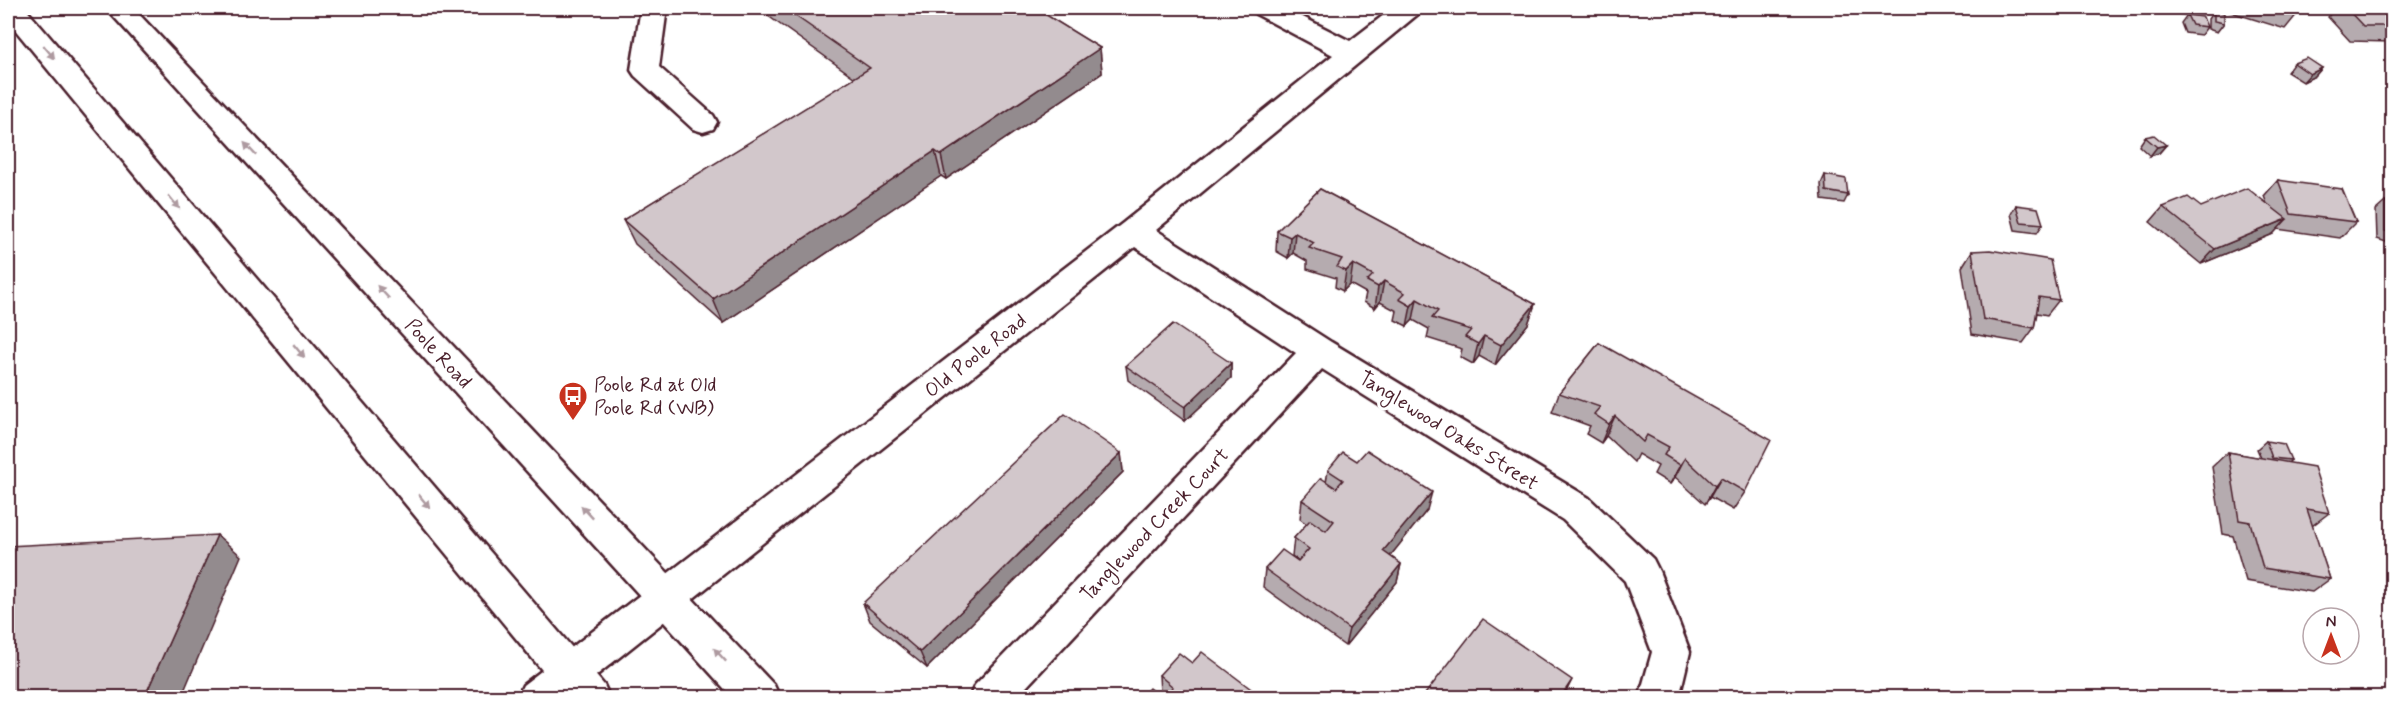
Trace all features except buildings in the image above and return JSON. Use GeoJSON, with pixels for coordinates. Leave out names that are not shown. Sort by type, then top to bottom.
{"type":"FeatureCollection","features":[{"type":"Feature","properties":{"kind":"main road"},"geometry":{"type":"LineString","coordinates":[[11,8],[580,686]]}},
{"type":"Feature","properties":{"kind":"main road","name":"Poole Road"},"geometry":{"type":"LineString","coordinates":[[119,8],[760,698]]}},
{"type":"Feature","properties":{"kind":"main road"},"geometry":{"type":"LineString","coordinates":[[654,8],[645,70],[703,122]]}},
{"type":"Feature","properties":{"kind":"main road"},"geometry":{"type":"LineString","coordinates":[[1265,8],[1353,54]]}},
{"type":"Feature","properties":{"kind":"main road","name":"Old Poole Road"},"geometry":{"type":"LineString","coordinates":[[537,698],[580,686],[666,597],[1134,231],[1409,8]]}},
{"type":"Feature","properties":{"kind":"main road","name":"Tanglewood Oaks Street"},"geometry":{"type":"LineString","coordinates":[[1134,231],[1319,351],[1576,509],[1640,571],[1671,652],[1659,698]]}},
{"type":"Feature","properties":{"kind":"main road","name":"Tanglewood Creek Court"},"geometry":{"type":"LineString","coordinates":[[989,698],[1319,351]]}},
{"type":"Feature","properties":{"kind":"place","name":"Poole Rd at Old Poole Rd (WB)"},"geometry":{"type":"Point","coordinates":[573,422]}}]}
